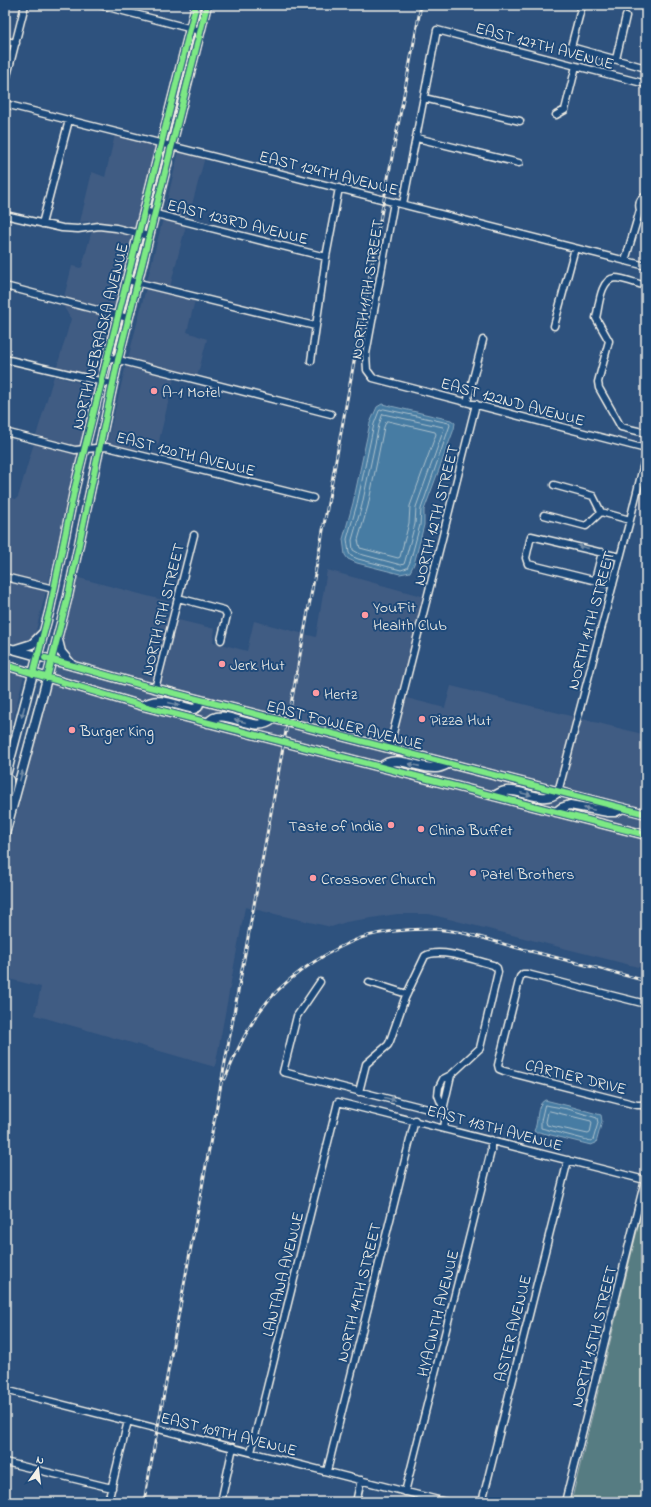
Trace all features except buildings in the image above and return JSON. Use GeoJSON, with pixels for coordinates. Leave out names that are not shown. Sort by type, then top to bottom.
{"type":"FeatureCollection","features":[{"type":"Feature","properties":{"kind":"main road","name":"NORTH NEBRASKA AVENUE"},"geometry":{"type":"LineString","coordinates":[[6,830],[6,803],[9,780],[5,778],[44,633],[75,487],[196,5]]}},
{"type":"Feature","properties":{"kind":"main road","name":"NORTH NEBRASKA AVENUE"},"geometry":{"type":"LineString","coordinates":[[6,830],[68,596],[112,384],[207,5]]}},
{"type":"Feature","properties":{"kind":"main road"},"geometry":{"type":"LineString","coordinates":[[15,650],[32,644],[44,633]]}},
{"type":"Feature","properties":{"kind":"main road"},"geometry":{"type":"LineString","coordinates":[[57,639],[61,652],[73,666]]}},
{"type":"Feature","properties":{"kind":"main road","name":"EAST FOWLER AVENUE"},"geometry":{"type":"LineString","coordinates":[[5,647],[155,689],[646,814]]}},
{"type":"Feature","properties":{"kind":"main road","name":"EAST FOWLER AVENUE"},"geometry":{"type":"LineString","coordinates":[[5,666],[142,706],[646,835]]}},
{"type":"Feature","properties":{"kind":"main road"},"geometry":{"type":"LineString","coordinates":[[142,706],[148,702],[156,701],[194,709],[198,706],[200,700]]}},
{"type":"Feature","properties":{"kind":"main road"},"geometry":{"type":"LineString","coordinates":[[208,723],[212,718],[220,716],[260,724],[266,724],[273,719]]}},
{"type":"Feature","properties":{"kind":"main road"},"geometry":{"type":"LineString","coordinates":[[381,767],[384,763],[392,761],[437,769],[448,764]]}},
{"type":"Feature","properties":{"kind":"main road"},"geometry":{"type":"LineString","coordinates":[[494,796],[505,791],[544,798],[552,796],[558,792]]}},
{"type":"Feature","properties":{"kind":"main road"},"geometry":{"type":"LineString","coordinates":[[556,812],[570,805],[608,812],[615,812],[623,808]]}},
{"type":"Feature","properties":{"kind":"street"},"geometry":{"type":"LineString","coordinates":[[5,84],[25,5]]}},
{"type":"Feature","properties":{"kind":"street"},"geometry":{"type":"LineString","coordinates":[[100,5],[200,31]]}},
{"type":"Feature","properties":{"kind":"street"},"geometry":{"type":"LineString","coordinates":[[582,5],[571,47],[646,68]]}},
{"type":"Feature","properties":{"kind":"street"},"geometry":{"type":"LineString","coordinates":[[616,59],[626,16]]}},
{"type":"Feature","properties":{"kind":"street","name":"EAST 127TH AVENUE"},"geometry":{"type":"LineString","coordinates":[[437,30],[646,84]]}},
{"type":"Feature","properties":{"kind":"street","name":"NORTH 11TH STREET"},"geometry":{"type":"LineString","coordinates":[[403,204],[437,30]]}},
{"type":"Feature","properties":{"kind":"street"},"geometry":{"type":"LineString","coordinates":[[5,41],[16,43]]}},
{"type":"Feature","properties":{"kind":"street"},"geometry":{"type":"LineString","coordinates":[[556,116],[565,110],[576,66]]}},
{"type":"Feature","properties":{"kind":"street"},"geometry":{"type":"LineString","coordinates":[[424,98],[520,121]]}},
{"type":"Feature","properties":{"kind":"street","name":"EAST 124TH AVENUE"},"geometry":{"type":"LineString","coordinates":[[5,104],[646,266]]}},
{"type":"Feature","properties":{"kind":"street"},"geometry":{"type":"LineString","coordinates":[[42,224],[69,120]]}},
{"type":"Feature","properties":{"kind":"street"},"geometry":{"type":"LineString","coordinates":[[417,138],[519,163]]}},
{"type":"Feature","properties":{"kind":"street"},"geometry":{"type":"LineString","coordinates":[[311,361],[326,257],[339,188]]}},
{"type":"Feature","properties":{"kind":"street"},"geometry":{"type":"LineString","coordinates":[[625,261],[640,210],[638,204],[641,199],[646,196]]}},
{"type":"Feature","properties":{"kind":"street","name":"NORTH 11TH STREET"},"geometry":{"type":"LineString","coordinates":[[373,378],[367,370],[366,354],[394,202]]}},
{"type":"Feature","properties":{"kind":"street"},"geometry":{"type":"LineString","coordinates":[[640,210],[646,214]]}},
{"type":"Feature","properties":{"kind":"street","name":"EAST 123RD AVENUE"},"geometry":{"type":"LineString","coordinates":[[144,211],[326,257]]}},
{"type":"Feature","properties":{"kind":"street"},"geometry":{"type":"LineString","coordinates":[[5,215],[42,224],[67,228],[99,226],[116,228],[149,236]]}},
{"type":"Feature","properties":{"kind":"street"},"geometry":{"type":"LineString","coordinates":[[554,326],[575,248]]}},
{"type":"Feature","properties":{"kind":"street"},"geometry":{"type":"LineString","coordinates":[[646,286],[615,278],[608,280],[604,286],[596,318],[609,341],[598,382],[599,388],[621,427],[646,433]]}},
{"type":"Feature","properties":{"kind":"street"},"geometry":{"type":"LineString","coordinates":[[127,280],[315,326]]}},
{"type":"Feature","properties":{"kind":"street"},"geometry":{"type":"LineString","coordinates":[[5,286],[128,318]]}},
{"type":"Feature","properties":{"kind":"street"},"geometry":{"type":"LineString","coordinates":[[467,402],[483,340]]}},
{"type":"Feature","properties":{"kind":"street"},"geometry":{"type":"LineString","coordinates":[[107,357],[331,414]]}},
{"type":"Feature","properties":{"kind":"street"},"geometry":{"type":"LineString","coordinates":[[5,359],[112,384]]}},
{"type":"Feature","properties":{"kind":"street","name":"EAST 122ND AVENUE"},"geometry":{"type":"LineString","coordinates":[[373,378],[646,449]]}},
{"type":"Feature","properties":{"kind":"street","name":"NORTH 12TH STREET"},"geometry":{"type":"LineString","coordinates":[[389,749],[476,404]]}},
{"type":"Feature","properties":{"kind":"street","name":"EAST 120TH AVENUE"},"geometry":{"type":"LineString","coordinates":[[5,432],[75,450],[108,447],[313,498]]}},
{"type":"Feature","properties":{"kind":"street","name":"NORTH 14TH STREET"},"geometry":{"type":"LineString","coordinates":[[558,792],[646,455]]}},
{"type":"Feature","properties":{"kind":"street"},"geometry":{"type":"LineString","coordinates":[[554,485],[593,496],[600,512]]}},
{"type":"Feature","properties":{"kind":"street"},"geometry":{"type":"LineString","coordinates":[[600,512],[630,520]]}},
{"type":"Feature","properties":{"kind":"street"},"geometry":{"type":"LineString","coordinates":[[544,515],[586,526],[600,512]]}},
{"type":"Feature","properties":{"kind":"street","name":"NORTH 9TH STREET"},"geometry":{"type":"LineString","coordinates":[[155,689],[194,535]]}},
{"type":"Feature","properties":{"kind":"street"},"geometry":{"type":"LineString","coordinates":[[613,585],[528,564],[526,558],[531,536],[620,557]]}},
{"type":"Feature","properties":{"kind":"street"},"geometry":{"type":"LineString","coordinates":[[595,580],[602,552]]}},
{"type":"Feature","properties":{"kind":"street"},"geometry":{"type":"LineString","coordinates":[[5,577],[54,589]]}},
{"type":"Feature","properties":{"kind":"street"},"geometry":{"type":"LineString","coordinates":[[178,598],[224,610],[227,615],[221,640]]}},
{"type":"Feature","properties":{"kind":"street"},"geometry":{"type":"LineString","coordinates":[[359,1092],[366,1064],[389,1043],[407,994],[423,958],[427,954],[433,953],[459,956],[494,965],[498,972],[480,1048],[451,1075],[443,1079],[438,1090],[438,1098],[446,1118],[444,1128]]}},
{"type":"Feature","properties":{"kind":"street","name":"CARTIER DRIVE"},"geometry":{"type":"LineString","coordinates":[[646,1004],[523,974],[520,977],[498,1064],[499,1068],[504,1071],[637,1105],[642,1105],[646,1102]]}},
{"type":"Feature","properties":{"kind":"street"},"geometry":{"type":"LineString","coordinates":[[320,982],[297,1016],[283,1072],[432,1110],[443,1110]]}},
{"type":"Feature","properties":{"kind":"street"},"geometry":{"type":"LineString","coordinates":[[369,982],[407,994]]}},
{"type":"Feature","properties":{"kind":"street"},"geometry":{"type":"LineString","coordinates":[[443,1110],[451,1075]]}},
{"type":"Feature","properties":{"kind":"street","name":"EAST 113TH AVENUE"},"geometry":{"type":"LineString","coordinates":[[338,1102],[415,1120],[568,1160],[646,1178]]}},
{"type":"Feature","properties":{"kind":"street","name":"LANTANA AVENUE"},"geometry":{"type":"LineString","coordinates":[[252,1452],[338,1102]]}},
{"type":"Feature","properties":{"kind":"street","name":"NORTH 14TH STREET"},"geometry":{"type":"LineString","coordinates":[[327,1471],[415,1120]]}},
{"type":"Feature","properties":{"kind":"street","name":"HYACINTH AVENUE"},"geometry":{"type":"LineString","coordinates":[[405,1492],[491,1151],[491,1140]]}},
{"type":"Feature","properties":{"kind":"street","name":"ASTER AVENUE"},"geometry":{"type":"LineString","coordinates":[[482,1502],[568,1160]]}},
{"type":"Feature","properties":{"kind":"street","name":"NORTH 15TH STREET"},"geometry":{"type":"LineString","coordinates":[[565,1502],[646,1178]]}},
{"type":"Feature","properties":{"kind":"street","name":"EAST 109TH AVENUE"},"geometry":{"type":"LineString","coordinates":[[5,1391],[233,1447],[446,1502]]}},
{"type":"Feature","properties":{"kind":"street"},"geometry":{"type":"LineString","coordinates":[[108,1502],[128,1421]]}},
{"type":"Feature","properties":{"kind":"street"},"geometry":{"type":"LineString","coordinates":[[221,1502],[233,1447]]}},
{"type":"Feature","properties":{"kind":"street"},"geometry":{"type":"LineString","coordinates":[[5,1462],[112,1488]]}},
{"type":"Feature","properties":{"kind":"street"},"geometry":{"type":"LineString","coordinates":[[356,1502],[361,1480]]}},
{"type":"Feature","properties":{"kind":"shaded area"},"geometry":{"type":"Polygon","coordinates":[[[115,135],[157,146],[136,230],[117,225],[94,224],[92,221],[80,222],[92,172],[105,177],[115,135]]]}},
{"type":"Feature","properties":{"kind":"shaded area"},"geometry":{"type":"Polygon","coordinates":[[[179,151],[205,157],[188,219],[164,213],[179,151]]]}},
{"type":"Feature","properties":{"kind":"shaded area"},"geometry":{"type":"Polygon","coordinates":[[[163,219],[186,225],[170,287],[147,281],[163,219]]]}},
{"type":"Feature","properties":{"kind":"shaded area"},"geometry":{"type":"Polygon","coordinates":[[[92,230],[115,232],[135,237],[116,311],[64,297],[72,266],[82,267],[92,230]]]}},
{"type":"Feature","properties":{"kind":"shaded area"},"geometry":{"type":"Polygon","coordinates":[[[146,288],[195,300],[187,332],[207,339],[197,377],[128,359],[146,288]]]}},
{"type":"Feature","properties":{"kind":"shaded area"},"geometry":{"type":"Polygon","coordinates":[[[62,304],[114,317],[98,380],[56,370],[71,319],[62,304]]]}},
{"type":"Feature","properties":{"kind":"shaded area"},"geometry":{"type":"Polygon","coordinates":[[[126,365],[174,378],[158,445],[137,440],[135,450],[107,443],[126,365]]]}},
{"type":"Feature","properties":{"kind":"shaded area"},"geometry":{"type":"Polygon","coordinates":[[[54,376],[96,387],[81,447],[36,436],[54,376]]]}},
{"type":"Feature","properties":{"kind":"shaded area"},"geometry":{"type":"Polygon","coordinates":[[[34,443],[74,453],[80,453],[48,584],[5,573],[5,496],[16,499],[18,497],[34,443]]]}},
{"type":"Feature","properties":{"kind":"shaded area"},"geometry":{"type":"Polygon","coordinates":[[[327,570],[425,597],[399,696],[445,708],[451,686],[646,735],[646,969],[429,914],[397,914],[346,922],[331,927],[245,907],[215,1067],[35,1015],[41,987],[5,978],[5,862],[75,577],[170,602],[166,617],[215,629],[213,642],[247,651],[254,621],[316,637],[327,570]]]}},
{"type":"Feature","properties":{"kind":"shaded area"},"geometry":{"type":"Polygon","coordinates":[[[5,580],[46,591],[34,638],[22,645],[5,641],[5,580]]]}},
{"type":"Feature","properties":{"kind":"shaded area"},"geometry":{"type":"Polygon","coordinates":[[[5,669],[24,675],[5,751],[5,669]]]}},
{"type":"Feature","properties":{"kind":"green space"},"geometry":{"type":"Polygon","coordinates":[[[646,1194],[646,1502],[571,1502],[646,1194]]]}},
{"type":"Feature","properties":{"kind":"water"},"geometry":{"type":"Polygon","coordinates":[[[382,404],[451,420],[455,423],[424,510],[424,525],[414,564],[410,572],[400,574],[357,563],[348,559],[345,555],[343,539],[353,503],[370,423],[377,407],[382,404]]]}},
{"type":"Feature","properties":{"kind":"water"},"geometry":{"type":"Polygon","coordinates":[[[545,1100],[601,1115],[602,1121],[596,1143],[591,1145],[535,1132],[538,1110],[542,1102],[545,1100]]]}},
{"type":"Feature","properties":{"kind":"railway"},"geometry":{"type":"LineString","coordinates":[[144,1502],[421,5]]}},
{"type":"Feature","properties":{"kind":"railway"},"geometry":{"type":"LineString","coordinates":[[225,1079],[245,1035],[260,1011],[279,990],[302,970],[327,954],[353,941],[370,935],[410,930],[439,929],[471,935],[646,981]]}},
{"type":"Feature","properties":{"kind":"cycle path"},"geometry":{"type":"LineString","coordinates":[[33,674],[50,609],[75,487],[196,5]]}},
{"type":"Feature","properties":{"kind":"cycle path"},"geometry":{"type":"LineString","coordinates":[[47,678],[68,596],[118,360],[207,5]]}},
{"type":"Feature","properties":{"kind":"cycle path"},"geometry":{"type":"LineString","coordinates":[[45,658],[142,685],[646,814]]}},
{"type":"Feature","properties":{"kind":"cycle path"},"geometry":{"type":"LineString","coordinates":[[5,665],[143,706],[646,835]]}},
{"type":"Feature","properties":{"kind":"place","name":"A-1 Motel"},"geometry":{"type":"Point","coordinates":[154,391]}},
{"type":"Feature","properties":{"kind":"place","name":"YouFit Health Club"},"geometry":{"type":"Point","coordinates":[365,615]}},
{"type":"Feature","properties":{"kind":"place","name":"Jerk Hut"},"geometry":{"type":"Point","coordinates":[222,664]}},
{"type":"Feature","properties":{"kind":"place","name":"Hertz"},"geometry":{"type":"Point","coordinates":[316,693]}},
{"type":"Feature","properties":{"kind":"place","name":"Pizza Hut"},"geometry":{"type":"Point","coordinates":[422,719]}},
{"type":"Feature","properties":{"kind":"place","name":"Burger King"},"geometry":{"type":"Point","coordinates":[72,730]}},
{"type":"Feature","properties":{"kind":"place","name":"Taste of India"},"geometry":{"type":"Point","coordinates":[391,825]}},
{"type":"Feature","properties":{"kind":"place","name":"China Buffet"},"geometry":{"type":"Point","coordinates":[421,829]}},
{"type":"Feature","properties":{"kind":"place","name":"Patel Brothers"},"geometry":{"type":"Point","coordinates":[473,873]}},
{"type":"Feature","properties":{"kind":"place","name":"Crossover Church"},"geometry":{"type":"Point","coordinates":[313,878]}}]}
